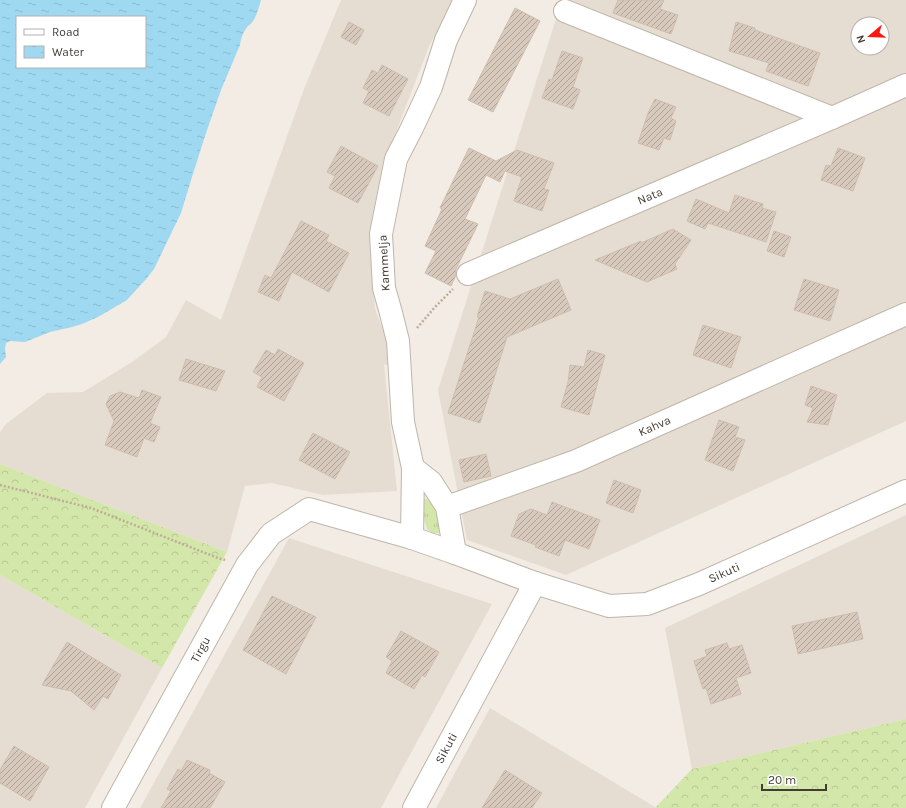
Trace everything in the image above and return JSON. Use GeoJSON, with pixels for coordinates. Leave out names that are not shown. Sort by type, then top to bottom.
{"type":"FeatureCollection","features":[{"type":"Feature","properties":{"kind":"street","name":"Kammelja"},"geometry":{"type":"LineString","coordinates":[[412,538],[413,468],[403,422],[398,340],[384,288],[381,234],[396,159],[431,87],[446,40],[466,0]]}},
{"type":"Feature","properties":{"kind":"street"},"geometry":{"type":"LineString","coordinates":[[565,11],[832,118]]}},
{"type":"Feature","properties":{"kind":"street","name":"Nata"},"geometry":{"type":"LineString","coordinates":[[468,274],[906,86]]}},
{"type":"Feature","properties":{"kind":"street","name":"Kahva"},"geometry":{"type":"LineString","coordinates":[[447,507],[576,461],[906,314]]}},
{"type":"Feature","properties":{"kind":"street"},"geometry":{"type":"LineString","coordinates":[[412,538],[455,553],[447,507],[431,482],[413,468]]}},
{"type":"Feature","properties":{"kind":"street","name":"Sikuti"},"geometry":{"type":"LineString","coordinates":[[455,553],[535,583],[609,606],[647,604],[700,584],[906,491]]}},
{"type":"Feature","properties":{"kind":"street","name":"Tirgu"},"geometry":{"type":"LineString","coordinates":[[113,808],[248,565],[271,534],[309,509],[412,538]]}},
{"type":"Feature","properties":{"kind":"street","name":"Sikuti"},"geometry":{"type":"LineString","coordinates":[[414,808],[535,583]]}},
{"type":"Feature","properties":{"kind":"path"},"geometry":{"type":"LineString","coordinates":[[398,340],[416,329],[435,307],[468,274]]}},
{"type":"Feature","properties":{"kind":"path"},"geometry":{"type":"LineString","coordinates":[[0,485],[91,508],[218,558],[248,565]]}},
{"type":"Feature","properties":{"kind":"shaded area"},"geometry":{"type":"Polygon","coordinates":[[[341,0],[454,0],[451,9],[430,44],[387,155],[371,243],[375,309],[383,330],[390,338],[393,368],[384,364],[397,491],[323,495],[272,483],[245,486],[227,552],[0,464],[0,432],[6,424],[47,393],[83,392],[132,362],[166,337],[186,300],[221,320],[304,89],[341,0]]]}},
{"type":"Feature","properties":{"kind":"shaded area"},"geometry":{"type":"Polygon","coordinates":[[[562,0],[906,0],[906,421],[566,575],[467,540],[438,390],[562,0]]]}},
{"type":"Feature","properties":{"kind":"shaded area"},"geometry":{"type":"Polygon","coordinates":[[[906,515],[906,719],[692,769],[665,628],[906,515]]]}},
{"type":"Feature","properties":{"kind":"shaded area"},"geometry":{"type":"Polygon","coordinates":[[[289,538],[492,604],[381,808],[140,808],[289,538]]]}},
{"type":"Feature","properties":{"kind":"shaded area"},"geometry":{"type":"Polygon","coordinates":[[[0,575],[162,668],[85,808],[0,808],[0,575]]]}},
{"type":"Feature","properties":{"kind":"shaded area"},"geometry":{"type":"Polygon","coordinates":[[[490,708],[655,807],[655,808],[436,808],[490,708]]]}},
{"type":"Feature","properties":{"kind":"green space"},"geometry":{"type":"Polygon","coordinates":[[[0,464],[227,552],[162,668],[0,575],[0,464]]]}},
{"type":"Feature","properties":{"kind":"green space"},"geometry":{"type":"Polygon","coordinates":[[[425,499],[434,502],[439,508],[443,527],[439,533],[432,533],[427,529],[421,510],[421,504],[425,499]]]}},
{"type":"Feature","properties":{"kind":"green space"},"geometry":{"type":"Polygon","coordinates":[[[906,719],[906,808],[655,808],[692,769],[906,719]]]}},
{"type":"Feature","properties":{"kind":"water"},"geometry":{"type":"Polygon","coordinates":[[[0,0],[261,0],[258,11],[252,23],[247,27],[243,35],[221,90],[181,213],[154,269],[127,300],[98,317],[82,324],[50,332],[25,342],[10,341],[6,343],[6,357],[0,364],[0,0]]]}},
{"type":"Feature","properties":{"kind":"building"},"geometry":{"type":"Polygon","coordinates":[[[618,0],[664,0],[660,9],[678,15],[671,34],[613,13],[618,0]]]}},
{"type":"Feature","properties":{"kind":"building"},"geometry":{"type":"Polygon","coordinates":[[[515,8],[540,21],[493,112],[468,100],[515,8]]]}},
{"type":"Feature","properties":{"kind":"building"},"geometry":{"type":"Polygon","coordinates":[[[349,22],[364,30],[356,45],[341,37],[349,22]]]}},
{"type":"Feature","properties":{"kind":"building"},"geometry":{"type":"Polygon","coordinates":[[[736,22],[820,53],[808,86],[766,71],[769,63],[729,51],[736,22]]]}},
{"type":"Feature","properties":{"kind":"building"},"geometry":{"type":"Polygon","coordinates":[[[562,51],[583,58],[573,87],[580,90],[573,109],[542,98],[549,79],[552,80],[562,51]]]}},
{"type":"Feature","properties":{"kind":"building"},"geometry":{"type":"Polygon","coordinates":[[[382,65],[408,79],[389,116],[363,103],[369,91],[363,88],[372,70],[378,73],[382,65]]]}},
{"type":"Feature","properties":{"kind":"building"},"geometry":{"type":"Polygon","coordinates":[[[655,99],[676,107],[671,118],[676,121],[670,140],[664,138],[659,150],[638,143],[648,113],[655,99]]]}},
{"type":"Feature","properties":{"kind":"building"},"geometry":{"type":"Polygon","coordinates":[[[341,146],[378,166],[358,203],[329,188],[335,176],[327,172],[341,146]]]}},
{"type":"Feature","properties":{"kind":"building"},"geometry":{"type":"Polygon","coordinates":[[[469,148],[496,161],[517,150],[554,163],[544,189],[549,190],[542,211],[514,201],[522,177],[505,171],[500,182],[486,175],[465,219],[478,224],[456,269],[456,275],[451,286],[425,273],[436,251],[425,246],[442,209],[440,208],[469,148]]]}},
{"type":"Feature","properties":{"kind":"building"},"geometry":{"type":"Polygon","coordinates":[[[838,148],[865,158],[853,191],[821,180],[826,165],[831,166],[838,148]]]}},
{"type":"Feature","properties":{"kind":"building"},"geometry":{"type":"Polygon","coordinates":[[[735,195],[763,204],[762,208],[776,212],[766,242],[708,223],[705,229],[687,221],[696,199],[729,213],[735,195]]]}},
{"type":"Feature","properties":{"kind":"building"},"geometry":{"type":"Polygon","coordinates":[[[301,221],[329,235],[326,241],[349,253],[329,292],[292,272],[279,301],[258,292],[265,275],[271,278],[301,221]]]}},
{"type":"Feature","properties":{"kind":"building"},"geometry":{"type":"Polygon","coordinates":[[[673,229],[691,240],[675,264],[677,269],[647,282],[595,260],[641,241],[641,243],[673,229]]]}},
{"type":"Feature","properties":{"kind":"building"},"geometry":{"type":"Polygon","coordinates":[[[774,231],[791,237],[784,257],[767,251],[774,231]]]}},
{"type":"Feature","properties":{"kind":"building"},"geometry":{"type":"Polygon","coordinates":[[[558,279],[571,310],[507,337],[480,423],[448,413],[479,317],[477,317],[485,291],[510,299],[558,279]]]}},
{"type":"Feature","properties":{"kind":"building"},"geometry":{"type":"Polygon","coordinates":[[[804,279],[839,290],[830,321],[794,310],[804,279]]]}},
{"type":"Feature","properties":{"kind":"building"},"geometry":{"type":"Polygon","coordinates":[[[703,325],[741,337],[731,368],[693,355],[703,325]]]}},
{"type":"Feature","properties":{"kind":"building"},"geometry":{"type":"Polygon","coordinates":[[[278,349],[304,363],[284,401],[257,387],[262,377],[253,372],[266,350],[275,355],[278,349]]]}},
{"type":"Feature","properties":{"kind":"building"},"geometry":{"type":"Polygon","coordinates":[[[588,350],[605,355],[589,415],[561,407],[568,382],[570,365],[584,367],[588,350]]]}},
{"type":"Feature","properties":{"kind":"building"},"geometry":{"type":"Polygon","coordinates":[[[186,359],[225,371],[216,391],[179,380],[186,359]]]}},
{"type":"Feature","properties":{"kind":"building"},"geometry":{"type":"Polygon","coordinates":[[[811,386],[837,395],[828,425],[807,422],[813,408],[805,405],[811,386]]]}},
{"type":"Feature","properties":{"kind":"building"},"geometry":{"type":"Polygon","coordinates":[[[142,390],[161,397],[150,423],[160,427],[154,442],[144,438],[137,457],[105,445],[114,421],[106,404],[110,396],[120,392],[139,398],[142,390]]]}},
{"type":"Feature","properties":{"kind":"building"},"geometry":{"type":"Polygon","coordinates":[[[719,420],[739,427],[735,437],[745,440],[733,471],[705,460],[719,420]]]}},
{"type":"Feature","properties":{"kind":"building"},"geometry":{"type":"Polygon","coordinates":[[[313,433],[350,452],[335,479],[299,460],[313,433]]]}},
{"type":"Feature","properties":{"kind":"building"},"geometry":{"type":"Polygon","coordinates":[[[486,454],[491,476],[464,482],[459,460],[486,454]]]}},
{"type":"Feature","properties":{"kind":"building"},"geometry":{"type":"Polygon","coordinates":[[[614,480],[641,490],[633,513],[606,503],[614,480]]]}},
{"type":"Feature","properties":{"kind":"building"},"geometry":{"type":"Polygon","coordinates":[[[552,502],[600,520],[589,549],[565,540],[559,556],[535,547],[536,545],[511,536],[519,514],[531,509],[547,515],[552,502]]]}},
{"type":"Feature","properties":{"kind":"building"},"geometry":{"type":"Polygon","coordinates":[[[272,596],[316,617],[286,674],[243,650],[272,596]]]}},
{"type":"Feature","properties":{"kind":"building"},"geometry":{"type":"Polygon","coordinates":[[[857,612],[863,639],[798,654],[792,626],[857,612]]]}},
{"type":"Feature","properties":{"kind":"building"},"geometry":{"type":"Polygon","coordinates":[[[401,631],[439,652],[425,677],[422,675],[414,689],[386,673],[392,661],[386,657],[401,631]]]}},
{"type":"Feature","properties":{"kind":"building"},"geometry":{"type":"Polygon","coordinates":[[[67,642],[121,675],[108,699],[103,696],[94,710],[71,691],[42,685],[67,642]]]}},
{"type":"Feature","properties":{"kind":"building"},"geometry":{"type":"Polygon","coordinates":[[[727,643],[729,649],[742,645],[751,673],[736,678],[741,694],[711,704],[706,688],[703,689],[694,661],[707,656],[705,650],[727,643]]]}},
{"type":"Feature","properties":{"kind":"building"},"geometry":{"type":"Polygon","coordinates":[[[14,746],[49,767],[30,801],[0,783],[0,770],[14,746]]]}},
{"type":"Feature","properties":{"kind":"building"},"geometry":{"type":"Polygon","coordinates":[[[187,760],[210,770],[209,773],[225,782],[210,808],[161,808],[171,791],[167,789],[178,769],[181,771],[187,760]]]}},
{"type":"Feature","properties":{"kind":"building"},"geometry":{"type":"Polygon","coordinates":[[[505,770],[542,793],[532,808],[482,808],[505,770]]]}}]}
